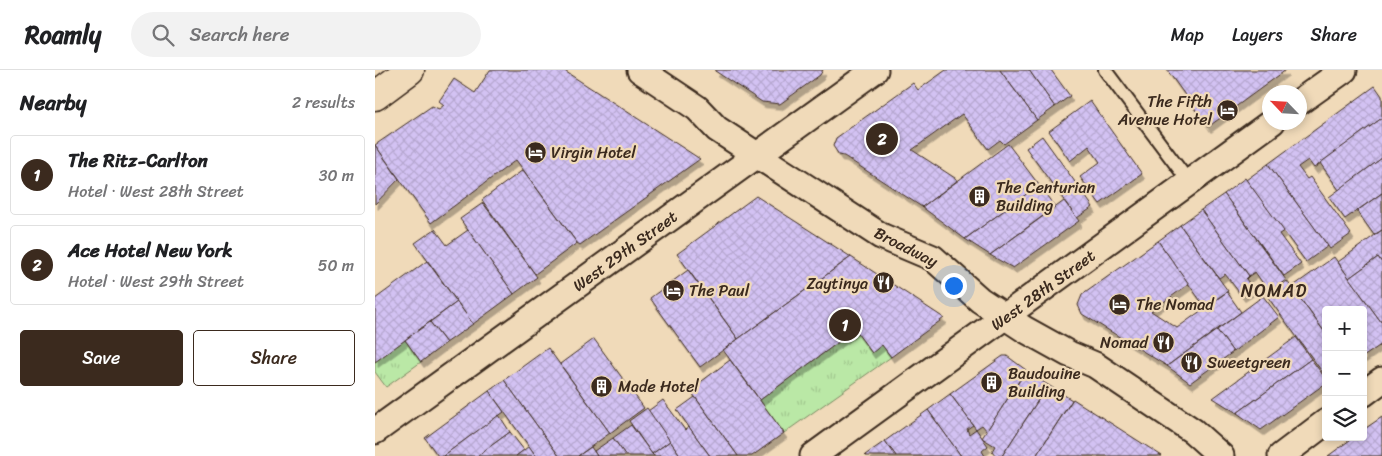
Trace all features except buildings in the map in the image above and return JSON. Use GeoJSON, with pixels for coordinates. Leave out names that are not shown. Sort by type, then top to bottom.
{"type":"FeatureCollection","features":[{"type":"Feature","properties":{"kind":"street"},"geometry":{"type":"LineString","coordinates":[[375,96],[410,70]]}},
{"type":"Feature","properties":{"kind":"street","name":"Broadway"},"geometry":{"type":"LineString","coordinates":[[640,70],[697,108],[717,129],[881,236],[933,258],[979,300],[1069,354],[1095,365],[1193,431],[1221,456]]}},
{"type":"Feature","properties":{"kind":"street","name":"West 29th Street"},"geometry":{"type":"LineString","coordinates":[[375,431],[875,70]]}},
{"type":"Feature","properties":{"kind":"street"},"geometry":{"type":"LineString","coordinates":[[1307,96],[1344,70]]}},
{"type":"Feature","properties":{"kind":"street","name":"West 28th Street"},"geometry":{"type":"LineString","coordinates":[[813,456],[1262,129]]}},
{"type":"Feature","properties":{"kind":"street"},"geometry":{"type":"LineString","coordinates":[[1367,391],[1382,380]]}},
{"type":"Feature","properties":{"kind":"street"},"geometry":{"type":"LineString","coordinates":[[1281,456],[1322,425]]}},
{"type":"Feature","properties":{"kind":"lane"},"geometry":{"type":"LineString","coordinates":[[1105,70],[1189,182]]}},
{"type":"Feature","properties":{"kind":"green space"},"geometry":{"type":"Polygon","coordinates":[[[855,330],[871,352],[882,345],[891,357],[784,433],[760,400],[855,330]]]}},
{"type":"Feature","properties":{"kind":"green space"},"geometry":{"type":"Polygon","coordinates":[[[405,340],[421,362],[386,387],[375,372],[375,362],[405,340]]]}},
{"type":"Feature","properties":{"kind":"place","name":"The Fifth Avenue Hotel"},"geometry":{"type":"Point","coordinates":[1228,110]}},
{"type":"Feature","properties":{"kind":"place","name":"Ace Hotel New York"},"geometry":{"type":"Point","coordinates":[882,139]}},
{"type":"Feature","properties":{"kind":"place","name":"Virgin Hotel"},"geometry":{"type":"Point","coordinates":[535,152]}},
{"type":"Feature","properties":{"kind":"place","name":"The Centurian Building"},"geometry":{"type":"Point","coordinates":[980,196]}},
{"type":"Feature","properties":{"kind":"place","name":"Zaytinya"},"geometry":{"type":"Point","coordinates":[884,283]}},
{"type":"Feature","properties":{"kind":"place","name":"The Paul"},"geometry":{"type":"Point","coordinates":[673,290]}},
{"type":"Feature","properties":{"kind":"place","name":"The Nomad"},"geometry":{"type":"Point","coordinates":[1120,304]}},
{"type":"Feature","properties":{"kind":"place","name":"The Ritz-Carlton"},"geometry":{"type":"Point","coordinates":[845,325]}},
{"type":"Feature","properties":{"kind":"place","name":"Nomad"},"geometry":{"type":"Point","coordinates":[1164,342]}},
{"type":"Feature","properties":{"kind":"place","name":"Sweetgreen"},"geometry":{"type":"Point","coordinates":[1191,362]}},
{"type":"Feature","properties":{"kind":"place","name":"Baudouine Building"},"geometry":{"type":"Point","coordinates":[992,382]}},
{"type":"Feature","properties":{"kind":"place","name":"Made Hotel"},"geometry":{"type":"Point","coordinates":[602,386]}},
{"type":"Feature","properties":{"kind":"district","name":"NOMAD"},"geometry":{"type":"Point","coordinates":[1274,291]}}]}
